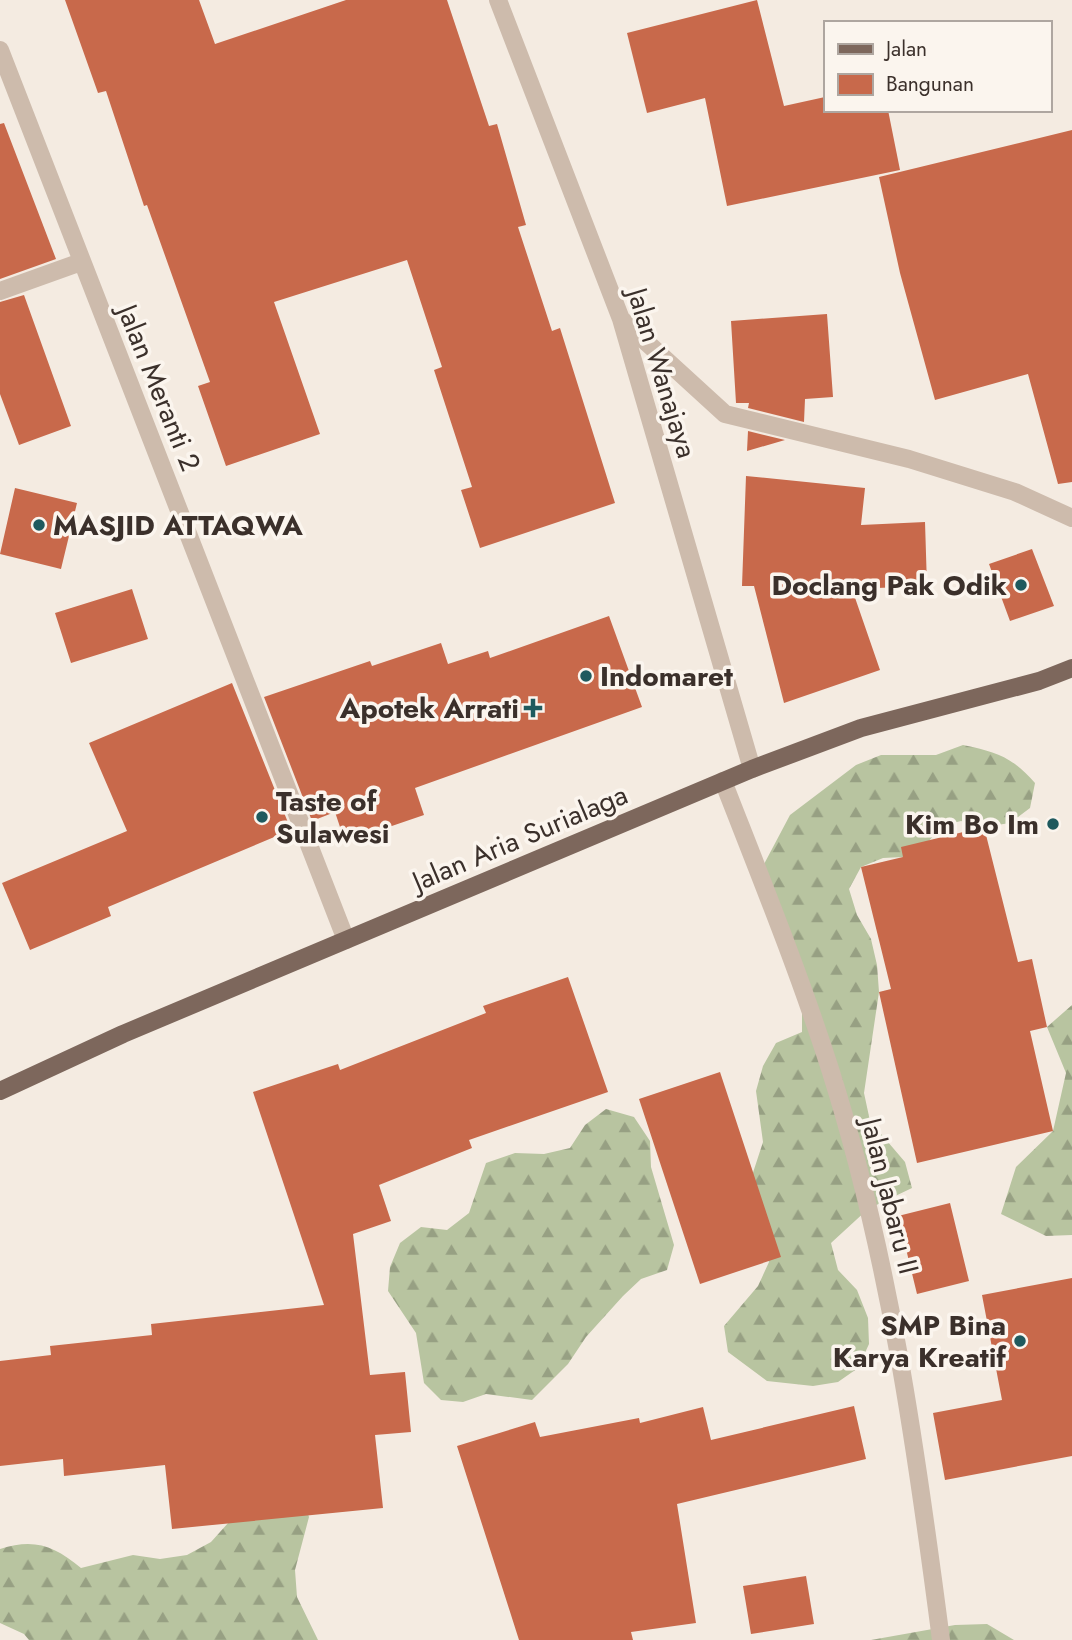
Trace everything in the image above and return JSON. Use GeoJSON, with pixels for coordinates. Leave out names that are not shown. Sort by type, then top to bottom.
{"type":"FeatureCollection","features":[{"type":"Feature","properties":{"kind":"main road","name":"Jalan Aria Surialaga"},"geometry":{"type":"LineString","coordinates":[[0,1091],[123,1034],[752,769],[861,728],[1039,681],[1072,668]]}},
{"type":"Feature","properties":{"kind":"street","name":"Jalan Wanajaya"},"geometry":{"type":"LineString","coordinates":[[498,0],[621,319],[752,769]]}},
{"type":"Feature","properties":{"kind":"street","name":"Jalan Meranti 2"},"geometry":{"type":"LineString","coordinates":[[0,50],[346,940]]}},
{"type":"Feature","properties":{"kind":"street"},"geometry":{"type":"LineString","coordinates":[[0,291],[81,262]]}},
{"type":"Feature","properties":{"kind":"street"},"geometry":{"type":"LineString","coordinates":[[621,319],[725,414],[909,459],[1016,492],[1072,518]]}},
{"type":"Feature","properties":{"kind":"street","name":"Jalan Jabaru II"},"geometry":{"type":"LineString","coordinates":[[723,781],[830,1068],[856,1161],[883,1270],[908,1395],[942,1640]]}},
{"type":"Feature","properties":{"kind":"green space"},"geometry":{"type":"Polygon","coordinates":[[[963,745],[1003,757],[1027,774],[1035,783],[1030,808],[1010,823],[984,827],[961,821],[941,826],[925,846],[903,857],[883,858],[861,867],[849,889],[857,915],[871,939],[879,992],[864,1093],[870,1121],[905,1162],[912,1188],[868,1209],[831,1243],[838,1270],[857,1290],[868,1318],[869,1344],[858,1368],[838,1382],[813,1386],[767,1381],[728,1352],[724,1326],[758,1286],[769,1262],[747,1191],[763,1142],[756,1091],[763,1066],[776,1043],[802,1032],[802,1008],[763,866],[790,815],[856,765],[881,755],[936,755],[963,745]]]}},
{"type":"Feature","properties":{"kind":"green space"},"geometry":{"type":"Polygon","coordinates":[[[1072,1005],[1072,1235],[1046,1236],[1001,1214],[1016,1167],[1053,1131],[1066,1073],[1047,1027],[1072,1005]]]}},
{"type":"Feature","properties":{"kind":"green space"},"geometry":{"type":"Polygon","coordinates":[[[606,1109],[634,1117],[650,1141],[651,1167],[674,1245],[667,1270],[641,1279],[623,1296],[586,1337],[568,1364],[532,1400],[486,1394],[463,1402],[441,1400],[424,1383],[416,1333],[388,1291],[390,1267],[400,1243],[421,1227],[447,1230],[469,1213],[486,1163],[515,1153],[544,1154],[570,1148],[585,1125],[606,1109]]]}},
{"type":"Feature","properties":{"kind":"green space"},"geometry":{"type":"Polygon","coordinates":[[[301,1490],[309,1517],[295,1570],[297,1597],[318,1640],[29,1640],[24,1634],[0,1623],[0,1549],[24,1544],[43,1546],[62,1554],[81,1568],[133,1555],[160,1559],[187,1555],[211,1542],[229,1522],[301,1490]]]}},
{"type":"Feature","properties":{"kind":"green space"},"geometry":{"type":"Polygon","coordinates":[[[987,1624],[1014,1640],[871,1640],[955,1625],[987,1624]]]}},
{"type":"Feature","properties":{"kind":"building"},"geometry":{"type":"Polygon","coordinates":[[[65,0],[199,0],[215,44],[346,0],[447,0],[489,126],[497,124],[526,225],[518,227],[552,331],[560,328],[615,503],[480,548],[461,490],[472,487],[434,370],[442,367],[407,260],[274,302],[320,434],[226,466],[198,386],[210,382],[147,205],[144,206],[106,91],[98,93],[65,0]]]}},
{"type":"Feature","properties":{"kind":"building"},"geometry":{"type":"Polygon","coordinates":[[[757,0],[784,106],[824,97],[824,112],[888,112],[900,170],[727,206],[705,98],[647,113],[627,33],[757,0]]]}},
{"type":"Feature","properties":{"kind":"building"},"geometry":{"type":"Polygon","coordinates":[[[4,123],[56,259],[0,279],[0,124],[4,123]]]}},
{"type":"Feature","properties":{"kind":"building"},"geometry":{"type":"Polygon","coordinates":[[[1072,130],[1072,482],[1058,484],[1028,374],[935,400],[900,273],[879,177],[1072,130]]]}},
{"type":"Feature","properties":{"kind":"building"},"geometry":{"type":"Polygon","coordinates":[[[24,295],[71,426],[19,445],[0,394],[0,302],[24,295]]]}},
{"type":"Feature","properties":{"kind":"building"},"geometry":{"type":"Polygon","coordinates":[[[827,314],[833,397],[805,399],[804,422],[748,408],[749,403],[736,403],[731,321],[827,314]]]}},
{"type":"Feature","properties":{"kind":"building"},"geometry":{"type":"Polygon","coordinates":[[[748,431],[785,440],[747,451],[748,431]]]}},
{"type":"Feature","properties":{"kind":"building"},"geometry":{"type":"Polygon","coordinates":[[[746,476],[865,488],[861,525],[925,522],[927,586],[852,589],[880,670],[784,703],[754,586],[742,586],[746,476]]]}},
{"type":"Feature","properties":{"kind":"building","name":"MASJID ATTAQWA"},"geometry":{"type":"Polygon","coordinates":[[[15,488],[77,503],[61,569],[0,554],[15,488]]]}},
{"type":"Feature","properties":{"kind":"building","name":"Doclang Pak Odik"},"geometry":{"type":"Polygon","coordinates":[[[1032,549],[1054,606],[1010,621],[989,564],[1032,549]]]}},
{"type":"Feature","properties":{"kind":"building"},"geometry":{"type":"Polygon","coordinates":[[[132,589],[148,639],[71,663],[55,613],[132,589]]]}},
{"type":"Feature","properties":{"kind":"building"},"geometry":{"type":"Polygon","coordinates":[[[609,616],[642,707],[415,788],[424,815],[345,842],[335,812],[312,821],[264,697],[370,661],[372,666],[441,643],[448,664],[488,651],[490,658],[609,616]]]}},
{"type":"Feature","properties":{"kind":"building"},"geometry":{"type":"Polygon","coordinates":[[[232,683],[291,830],[108,907],[111,916],[30,950],[2,883],[127,831],[89,743],[232,683]]]}},
{"type":"Feature","properties":{"kind":"building"},"geometry":{"type":"Polygon","coordinates":[[[984,827],[1018,962],[1032,959],[1047,1027],[1030,1031],[1053,1131],[917,1163],[879,992],[891,989],[861,867],[903,857],[901,847],[984,827]]]}},
{"type":"Feature","properties":{"kind":"building"},"geometry":{"type":"Polygon","coordinates":[[[568,977],[608,1092],[469,1140],[472,1148],[379,1185],[391,1221],[353,1234],[370,1375],[405,1372],[411,1432],[375,1435],[383,1508],[172,1529],[165,1465],[64,1476],[63,1459],[0,1466],[0,1361],[51,1355],[50,1346],[152,1335],[151,1324],[324,1305],[253,1092],[338,1064],[340,1070],[486,1013],[483,1006],[568,977]]]}},
{"type":"Feature","properties":{"kind":"building"},"geometry":{"type":"Polygon","coordinates":[[[720,1072],[781,1257],[700,1284],[639,1099],[720,1072]]]}},
{"type":"Feature","properties":{"kind":"building"},"geometry":{"type":"Polygon","coordinates":[[[950,1203],[969,1281],[917,1294],[898,1216],[950,1203]]]}},
{"type":"Feature","properties":{"kind":"building"},"geometry":{"type":"Polygon","coordinates":[[[1072,1278],[1072,1456],[945,1480],[933,1413],[1002,1400],[982,1295],[1072,1278]]]}},
{"type":"Feature","properties":{"kind":"building"},"geometry":{"type":"Polygon","coordinates":[[[854,1406],[866,1459],[677,1504],[696,1623],[631,1632],[633,1640],[519,1640],[457,1446],[535,1422],[540,1437],[639,1418],[640,1423],[703,1407],[711,1440],[854,1406]]]}},
{"type":"Feature","properties":{"kind":"building"},"geometry":{"type":"Polygon","coordinates":[[[806,1576],[814,1624],[751,1634],[743,1586],[806,1576]]]}},
{"type":"Feature","properties":{"kind":"place","name":"MASJID ATTAQWA"},"geometry":{"type":"Point","coordinates":[39,525]}},
{"type":"Feature","properties":{"kind":"place","name":"Doclang Pak Odik"},"geometry":{"type":"Point","coordinates":[1021,585]}},
{"type":"Feature","properties":{"kind":"place","name":"Indomaret"},"geometry":{"type":"Point","coordinates":[586,676]}},
{"type":"Feature","properties":{"kind":"place","name":"Apotek Arrati"},"geometry":{"type":"Point","coordinates":[533,708]}},
{"type":"Feature","properties":{"kind":"place","name":"Taste of Sulawesi"},"geometry":{"type":"Point","coordinates":[262,817]}},
{"type":"Feature","properties":{"kind":"place","name":"Kim Bo Im"},"geometry":{"type":"Point","coordinates":[1053,824]}},
{"type":"Feature","properties":{"kind":"place","name":"SMP Bina Karya Kreatif"},"geometry":{"type":"Point","coordinates":[1020,1341]}}]}
